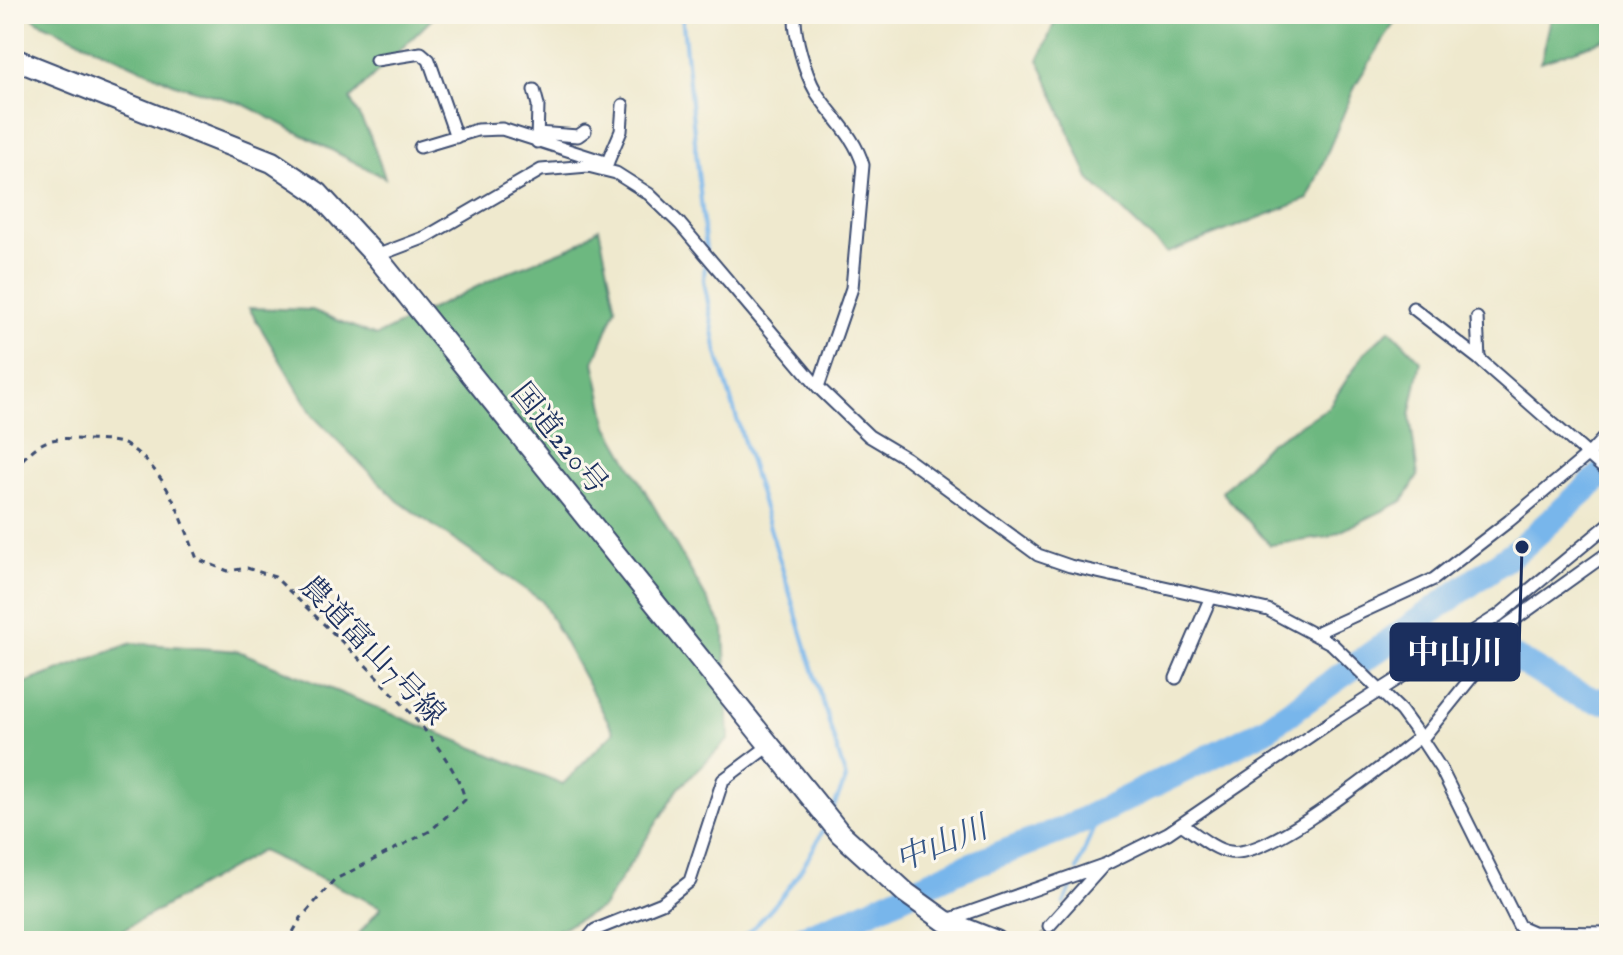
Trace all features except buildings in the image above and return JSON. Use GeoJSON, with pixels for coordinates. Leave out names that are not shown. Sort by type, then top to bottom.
{"type":"FeatureCollection","features":[{"type":"Feature","properties":{"kind":"highway","name":"国道220号"},"geometry":{"type":"LineString","coordinates":[[14,59],[236,144],[272,162],[318,193],[376,256],[840,833],[878,869],[945,921],[996,941]]}},
{"type":"Feature","properties":{"kind":"street"},"geometry":{"type":"LineString","coordinates":[[795,14],[794,25],[815,90],[858,148],[863,165],[852,288],[818,387]]}},
{"type":"Feature","properties":{"kind":"street"},"geometry":{"type":"LineString","coordinates":[[376,60],[421,53],[429,60],[456,137]]}},
{"type":"Feature","properties":{"kind":"street"},"geometry":{"type":"LineString","coordinates":[[534,90],[537,137]]}},
{"type":"Feature","properties":{"kind":"street"},"geometry":{"type":"LineString","coordinates":[[606,166],[621,131],[623,105]]}},
{"type":"Feature","properties":{"kind":"street"},"geometry":{"type":"LineString","coordinates":[[420,147],[477,130],[502,129],[537,137],[606,166],[649,194],[680,224],[818,387],[869,436],[906,458],[1038,555],[1210,599],[1268,610],[1332,644],[1401,711],[1441,769],[1519,926],[1533,932],[1609,933]]}},
{"type":"Feature","properties":{"kind":"street"},"geometry":{"type":"LineString","coordinates":[[537,137],[578,136],[585,131]]}},
{"type":"Feature","properties":{"kind":"street"},"geometry":{"type":"LineString","coordinates":[[376,256],[426,237],[541,170],[606,166]]}},
{"type":"Feature","properties":{"kind":"street"},"geometry":{"type":"LineString","coordinates":[[1413,308],[1479,359],[1609,473]]}},
{"type":"Feature","properties":{"kind":"street"},"geometry":{"type":"LineString","coordinates":[[1477,318],[1479,359]]}},
{"type":"Feature","properties":{"kind":"street"},"geometry":{"type":"LineString","coordinates":[[1314,634],[1434,579],[1589,454],[1609,432]]}},
{"type":"Feature","properties":{"kind":"street"},"geometry":{"type":"LineString","coordinates":[[945,921],[1106,864],[1181,824],[1379,689],[1499,615],[1609,524]]}},
{"type":"Feature","properties":{"kind":"street"},"geometry":{"type":"LineString","coordinates":[[1181,824],[1231,853],[1249,850],[1298,826],[1420,738],[1483,663],[1500,630],[1609,552]]}},
{"type":"Feature","properties":{"kind":"street"},"geometry":{"type":"LineString","coordinates":[[1176,678],[1210,599]]}},
{"type":"Feature","properties":{"kind":"street"},"geometry":{"type":"LineString","coordinates":[[586,941],[595,930],[662,903],[690,881],[712,805],[723,780],[770,745]]}},
{"type":"Feature","properties":{"kind":"street"},"geometry":{"type":"LineString","coordinates":[[1049,926],[1106,864]]}},
{"type":"Feature","properties":{"kind":"path","name":"農道富山7号線"},"geometry":{"type":"LineString","coordinates":[[14,468],[43,440],[61,437],[124,444],[159,475],[178,507],[197,559],[228,571],[247,568],[275,577],[421,725],[461,783],[465,800],[430,831],[334,880],[301,918],[288,941]]}},
{"type":"Feature","properties":{"kind":"green space"},"geometry":{"type":"Polygon","coordinates":[[[29,14],[437,14],[350,99],[370,136],[385,178],[243,104],[175,84],[37,21],[29,14]]]}},
{"type":"Feature","properties":{"kind":"green space"},"geometry":{"type":"Polygon","coordinates":[[[1058,14],[1400,14],[1356,84],[1308,199],[1167,253],[1089,179],[1039,60],[1058,14]]]}},
{"type":"Feature","properties":{"kind":"green space"},"geometry":{"type":"Polygon","coordinates":[[[1552,14],[1609,14],[1609,38],[1541,62],[1552,14]]]}},
{"type":"Feature","properties":{"kind":"green space"},"geometry":{"type":"Polygon","coordinates":[[[599,228],[616,308],[594,362],[608,426],[724,629],[729,739],[679,788],[602,908],[536,941],[353,941],[381,907],[261,851],[104,941],[14,941],[14,687],[132,643],[238,651],[563,784],[614,732],[542,601],[398,501],[314,417],[249,308],[312,310],[376,336],[501,275],[576,245],[599,228]]]}},
{"type":"Feature","properties":{"kind":"green space"},"geometry":{"type":"Polygon","coordinates":[[[1390,329],[1421,361],[1410,416],[1418,476],[1403,501],[1329,537],[1270,545],[1222,492],[1268,444],[1328,408],[1365,352],[1390,329]]]}},
{"type":"Feature","properties":{"kind":"waterway"},"geometry":{"type":"LineString","coordinates":[[682,14],[706,250]]}},
{"type":"Feature","properties":{"kind":"waterway"},"geometry":{"type":"LineString","coordinates":[[705,259],[704,280],[717,353],[846,779],[832,811]]}},
{"type":"Feature","properties":{"kind":"waterway","name":"中山川"},"geometry":{"type":"LineString","coordinates":[[794,941],[852,919],[961,869],[1067,828],[1266,729],[1522,547],[1609,468]]}},
{"type":"Feature","properties":{"kind":"waterway","name":"中山川"},"geometry":{"type":"LineString","coordinates":[[1401,634],[1481,646],[1506,654],[1582,696],[1609,701]]}},
{"type":"Feature","properties":{"kind":"waterway"},"geometry":{"type":"LineString","coordinates":[[1077,870],[1099,813]]}},
{"type":"Feature","properties":{"kind":"waterway"},"geometry":{"type":"LineString","coordinates":[[738,941],[765,916],[788,888],[825,826]]}},
{"type":"Feature","properties":{"kind":"waterway"},"geometry":{"type":"LineString","coordinates":[[1064,904],[1074,879]]}},
{"type":"Feature","properties":{"kind":"waterway"},"geometry":{"type":"LineString","coordinates":[[1050,941],[1057,923]]}},
{"type":"Feature","properties":{"kind":"tunnel"},"geometry":{"type":"LineString","coordinates":[[1040,941],[1049,926]]}},
{"type":"Feature","properties":{"kind":"place","name":"中山川"},"geometry":{"type":"Point","coordinates":[1522,547]}}]}
